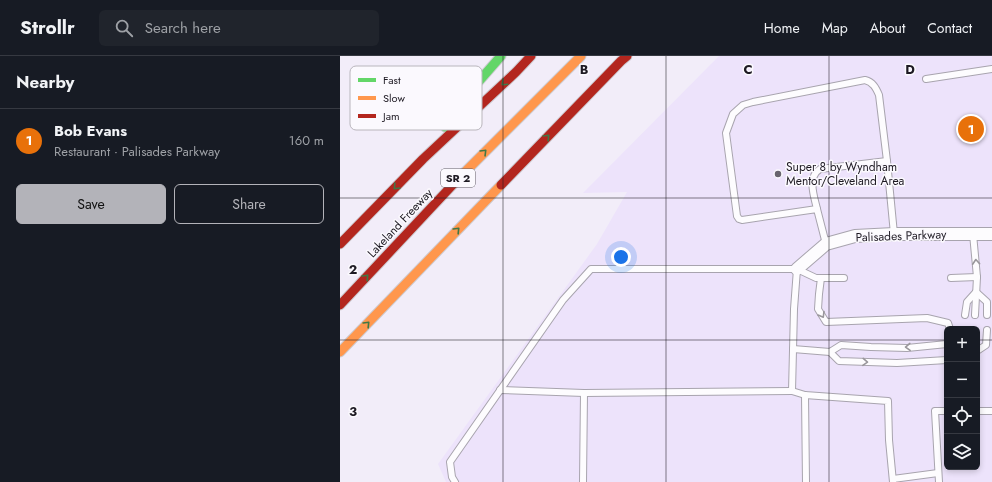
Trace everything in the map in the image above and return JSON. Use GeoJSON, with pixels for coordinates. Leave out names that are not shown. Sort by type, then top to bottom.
{"type":"FeatureCollection","features":[{"type":"Feature","properties":{"kind":"highway"},"geometry":{"type":"LineString","coordinates":[[482,78],[501,56]]}},
{"type":"Feature","properties":{"kind":"highway"},"geometry":{"type":"LineString","coordinates":[[482,104],[531,56]]}},
{"type":"Feature","properties":{"kind":"highway","name":"Lakeland Freeway"},"geometry":{"type":"LineString","coordinates":[[340,306],[448,188],[581,56]]}},
{"type":"Feature","properties":{"kind":"highway"},"geometry":{"type":"LineString","coordinates":[[340,352],[627,56]]}},
{"type":"Feature","properties":{"kind":"highway"},"geometry":{"type":"LineString","coordinates":[[423,159],[443,130]]}},
{"type":"Feature","properties":{"kind":"highway"},"geometry":{"type":"LineString","coordinates":[[340,244],[423,159],[454,130]]}},
{"type":"Feature","properties":{"kind":"street","name":"Palisades Parkway"},"geometry":{"type":"LineString","coordinates":[[797,269],[826,244],[855,236],[894,234],[992,234]]}},
{"type":"Feature","properties":{"kind":"lane"},"geometry":{"type":"LineString","coordinates":[[926,79],[992,69]]}},
{"type":"Feature","properties":{"kind":"lane"},"geometry":{"type":"LineString","coordinates":[[817,209],[742,220],[739,219],[737,216],[726,133],[733,114],[744,105],[753,102],[866,80],[870,81],[879,95],[894,234]]}},
{"type":"Feature","properties":{"kind":"lane"},"geometry":{"type":"LineString","coordinates":[[826,244],[812,185],[816,172],[820,169],[887,161]]}},
{"type":"Feature","properties":{"kind":"lane"},"geometry":{"type":"LineString","coordinates":[[973,234],[977,277],[975,315]]}},
{"type":"Feature","properties":{"kind":"lane"},"geometry":{"type":"LineString","coordinates":[[455,482],[452,477],[450,462],[564,300],[591,269],[797,269],[816,278],[844,278]]}},
{"type":"Feature","properties":{"kind":"lane"},"geometry":{"type":"LineString","coordinates":[[792,391],[794,309],[797,269]]}},
{"type":"Feature","properties":{"kind":"lane"},"geometry":{"type":"LineString","coordinates":[[951,278],[977,277]]}},
{"type":"Feature","properties":{"kind":"lane"},"geometry":{"type":"LineString","coordinates":[[821,278],[818,309],[826,322],[927,318],[948,323],[949,326]]}},
{"type":"Feature","properties":{"kind":"lane"},"geometry":{"type":"LineString","coordinates":[[965,315],[966,302],[976,292]]}},
{"type":"Feature","properties":{"kind":"lane"},"geometry":{"type":"LineString","coordinates":[[976,292],[988,302],[988,315]]}},
{"type":"Feature","properties":{"kind":"lane"},"geometry":{"type":"LineString","coordinates":[[980,349],[986,345],[987,330]]}},
{"type":"Feature","properties":{"kind":"lane"},"geometry":{"type":"LineString","coordinates":[[793,349],[830,352],[840,345],[907,348],[944,344]]}},
{"type":"Feature","properties":{"kind":"lane"},"geometry":{"type":"LineString","coordinates":[[830,352],[839,361],[897,364],[944,360]]}},
{"type":"Feature","properties":{"kind":"lane"},"geometry":{"type":"LineString","coordinates":[[500,390],[584,393],[792,391],[805,395],[888,401],[889,440],[893,480],[938,473]]}},
{"type":"Feature","properties":{"kind":"lane"},"geometry":{"type":"LineString","coordinates":[[583,482],[584,393]]}},
{"type":"Feature","properties":{"kind":"lane"},"geometry":{"type":"LineString","coordinates":[[805,395],[806,482]]}},
{"type":"Feature","properties":{"kind":"lane"},"geometry":{"type":"LineString","coordinates":[[939,482],[935,411],[944,411]]}},
{"type":"Feature","properties":{"kind":"lane"},"geometry":{"type":"LineString","coordinates":[[980,411],[992,411]]}},
{"type":"Feature","properties":{"kind":"shaded area"},"geometry":{"type":"Polygon","coordinates":[[[719,56],[992,56],[992,482],[446,482],[438,464],[597,244],[627,192],[583,193],[719,56]]]}},
{"type":"Feature","properties":{"kind":"traffic: fast"},"geometry":{"type":"LineString","coordinates":[[482,78],[501,56]]}},
{"type":"Feature","properties":{"kind":"traffic: slow"},"geometry":{"type":"LineString","coordinates":[[460,177],[581,56]]}},
{"type":"Feature","properties":{"kind":"traffic: slow"},"geometry":{"type":"LineString","coordinates":[[340,352],[501,185]]}},
{"type":"Feature","properties":{"kind":"traffic: jam"},"geometry":{"type":"LineString","coordinates":[[482,104],[531,56]]}},
{"type":"Feature","properties":{"kind":"traffic: jam"},"geometry":{"type":"LineString","coordinates":[[501,185],[627,56]]}},
{"type":"Feature","properties":{"kind":"traffic: jam"},"geometry":{"type":"LineString","coordinates":[[340,244],[423,159],[454,130]]}},
{"type":"Feature","properties":{"kind":"traffic: jam"},"geometry":{"type":"LineString","coordinates":[[340,305],[460,177]]}},
{"type":"Feature","properties":{"kind":"place","name":"Bob Evans"},"geometry":{"type":"Point","coordinates":[971,129]}},
{"type":"Feature","properties":{"kind":"place","name":"Super 8 by Wyndham Mentor/Cleveland Area"},"geometry":{"type":"Point","coordinates":[778,174]}}]}
